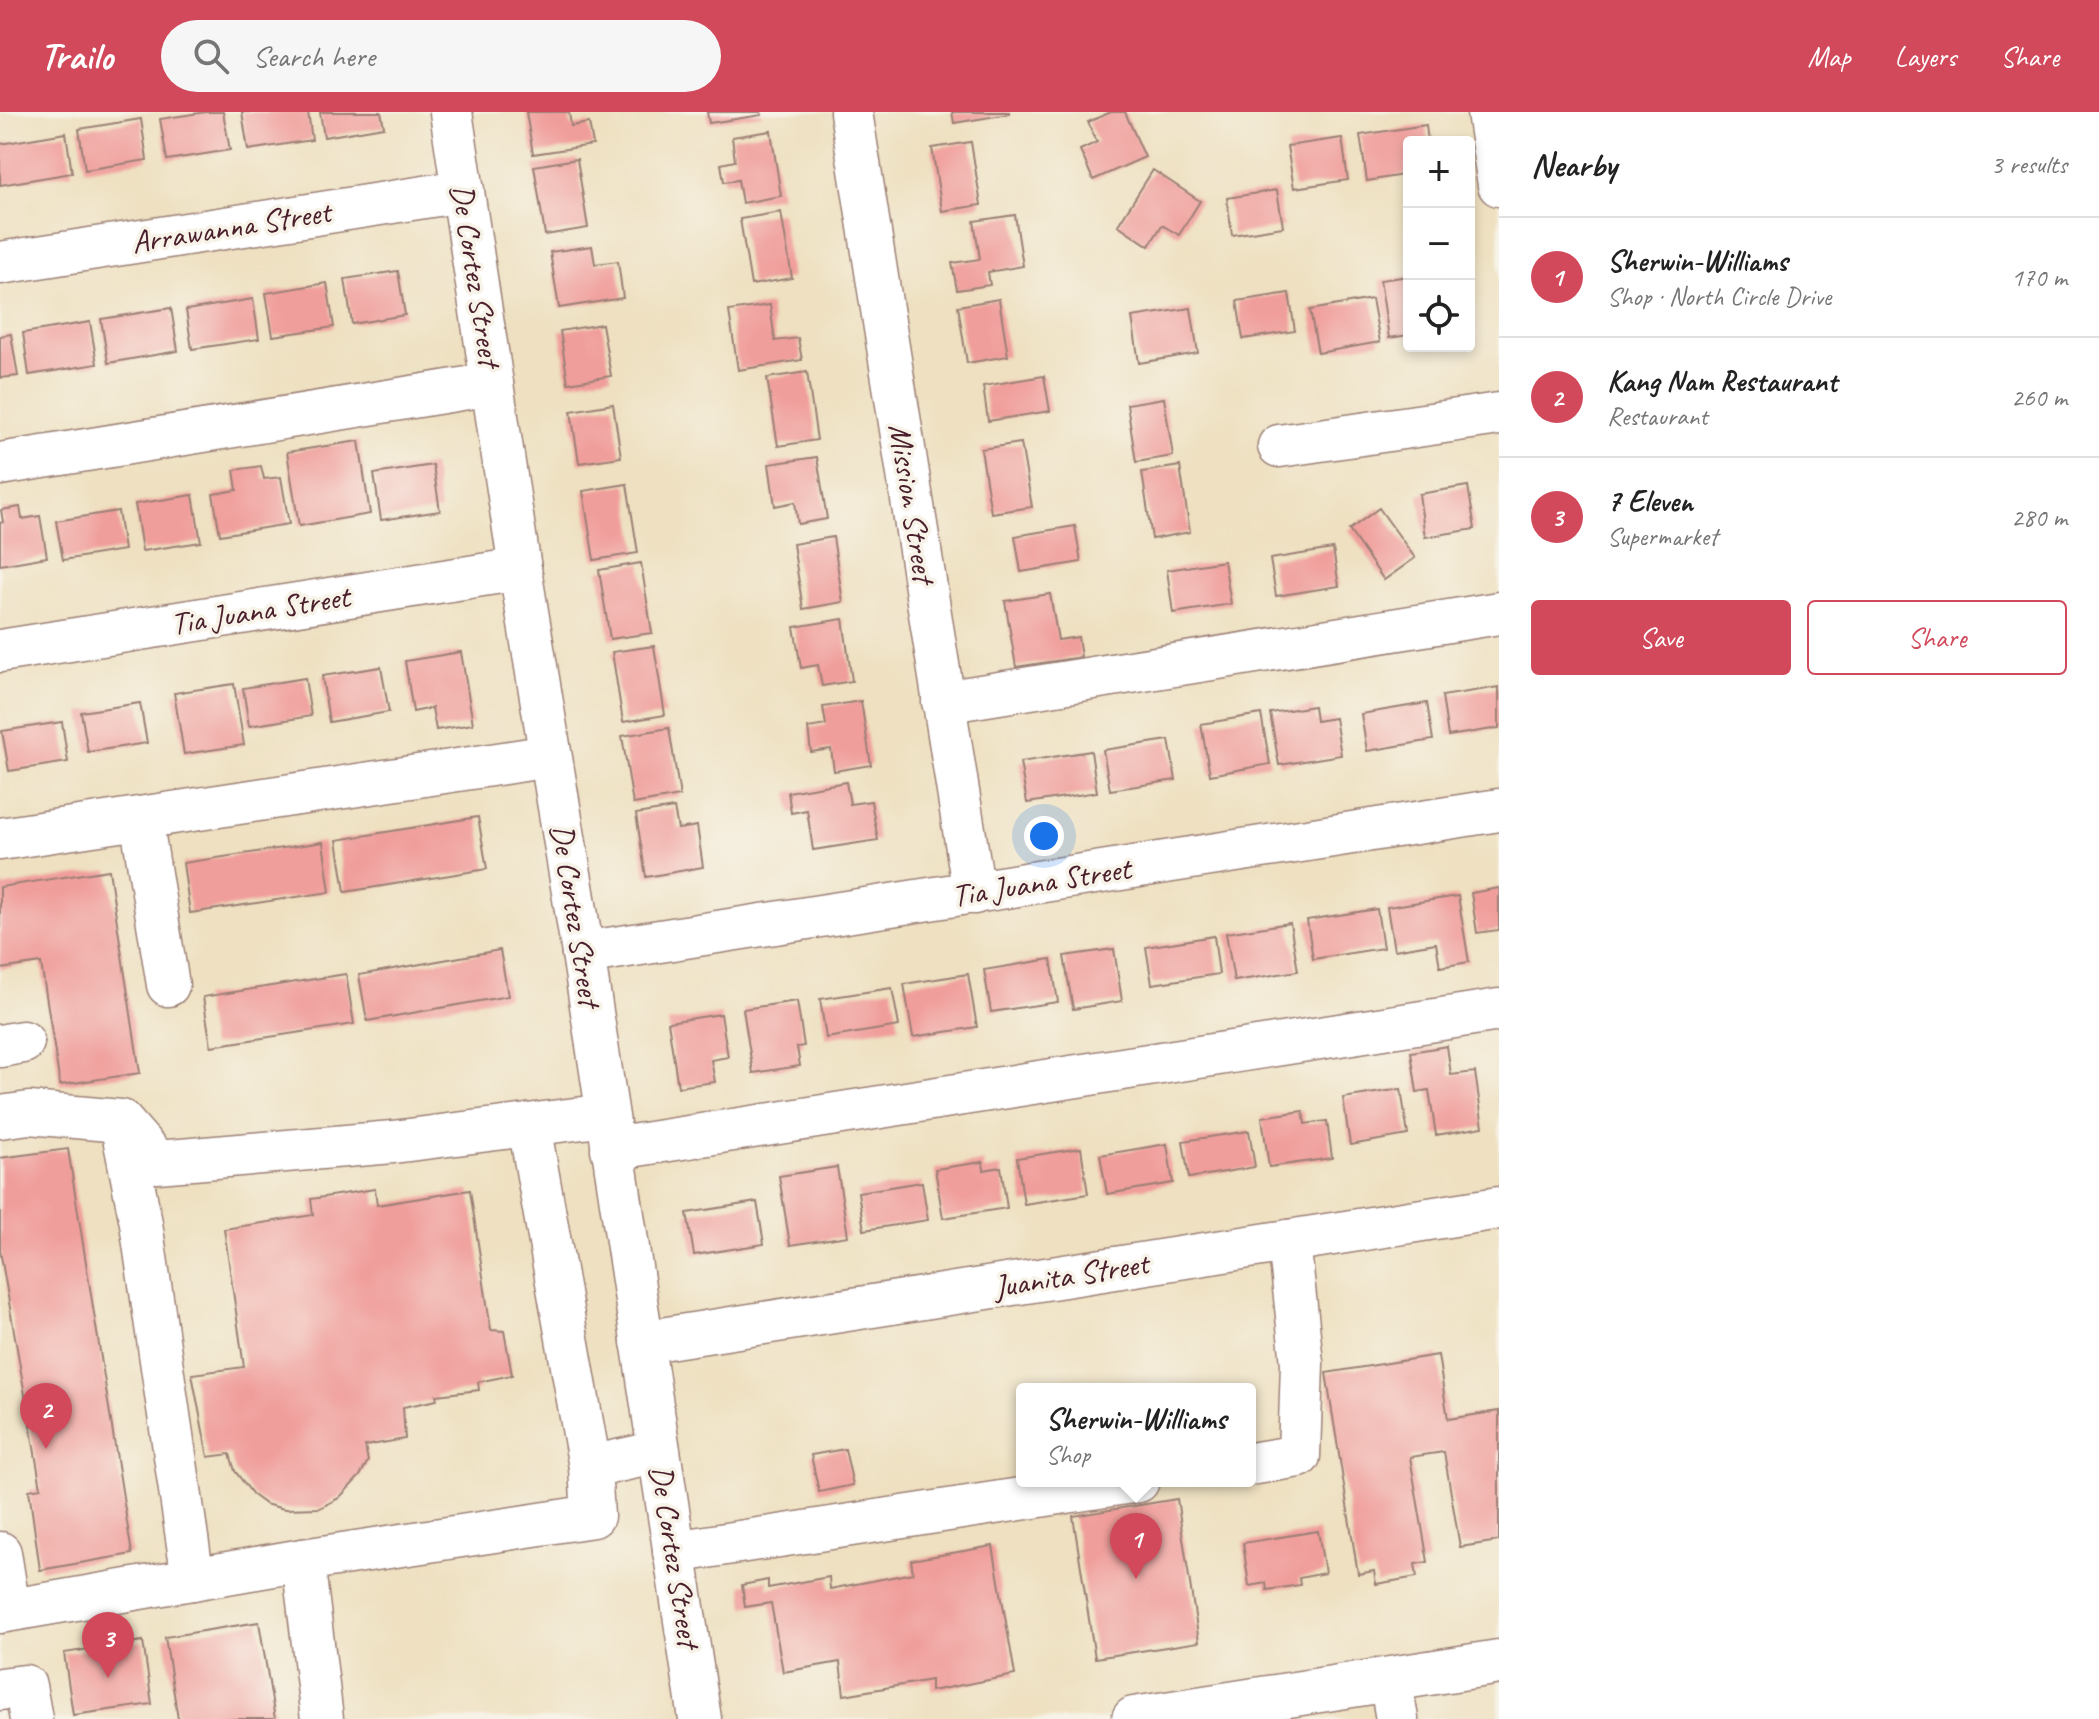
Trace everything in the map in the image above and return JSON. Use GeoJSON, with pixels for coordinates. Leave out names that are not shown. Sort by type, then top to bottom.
{"type":"FeatureCollection","features":[{"type":"Feature","properties":{"kind":"main road"},"geometry":{"type":"LineString","coordinates":[[1134,1719],[1393,1699],[1499,1662]]}},
{"type":"Feature","properties":{"kind":"street","name":"De Cortez Street"},"geometry":{"type":"LineString","coordinates":[[451,112],[700,1719]]}},
{"type":"Feature","properties":{"kind":"street","name":"Mission Street"},"geometry":{"type":"LineString","coordinates":[[851,112],[974,893]]}},
{"type":"Feature","properties":{"kind":"street"},"geometry":{"type":"LineString","coordinates":[[1488,112],[1499,185]]}},
{"type":"Feature","properties":{"kind":"street","name":"Arrawanna Street"},"geometry":{"type":"LineString","coordinates":[[0,263],[463,191]]}},
{"type":"Feature","properties":{"kind":"street"},"geometry":{"type":"LineString","coordinates":[[0,464],[492,384]]}},
{"type":"Feature","properties":{"kind":"street"},"geometry":{"type":"LineString","coordinates":[[1279,446],[1499,414]]}},
{"type":"Feature","properties":{"kind":"street","name":"Tia Juana Street"},"geometry":{"type":"LineString","coordinates":[[0,651],[520,569]]}},
{"type":"Feature","properties":{"kind":"street"},"geometry":{"type":"LineString","coordinates":[[943,702],[1499,613]]}},
{"type":"Feature","properties":{"kind":"street"},"geometry":{"type":"LineString","coordinates":[[0,839],[550,756]]}},
{"type":"Feature","properties":{"kind":"street","name":"Tia Juana Street"},"geometry":{"type":"LineString","coordinates":[[583,953],[1499,810]]}},
{"type":"Feature","properties":{"kind":"street"},"geometry":{"type":"LineString","coordinates":[[141,818],[168,985]]}},
{"type":"Feature","properties":{"kind":"street"},"geometry":{"type":"LineString","coordinates":[[0,1117],[29,1113],[121,1121],[157,1162],[393,1142],[529,1125],[610,1132],[1499,1010]]}},
{"type":"Feature","properties":{"kind":"street"},"geometry":{"type":"LineString","coordinates":[[121,1121],[141,1223],[193,1579]]}},
{"type":"Feature","properties":{"kind":"street"},"geometry":{"type":"LineString","coordinates":[[0,1553],[5,1611],[303,1560],[593,1516],[590,1467],[529,1125]]}},
{"type":"Feature","properties":{"kind":"street","name":"Juanita Street"},"geometry":{"type":"LineString","coordinates":[[642,1342],[1499,1208]]}},
{"type":"Feature","properties":{"kind":"street"},"geometry":{"type":"LineString","coordinates":[[1256,1463],[1299,1456],[1302,1363],[1289,1241]]}},
{"type":"Feature","properties":{"kind":"street"},"geometry":{"type":"LineString","coordinates":[[590,1467],[659,1452]]}},
{"type":"Feature","properties":{"kind":"street"},"geometry":{"type":"LineString","coordinates":[[674,1552],[1099,1487]]}},
{"type":"Feature","properties":{"kind":"street"},"geometry":{"type":"LineString","coordinates":[[303,1560],[322,1719]]}},
{"type":"Feature","properties":{"kind":"street"},"geometry":{"type":"LineString","coordinates":[[0,1689],[25,1686],[31,1719]]}},
{"type":"Feature","properties":{"kind":"building"},"geometry":{"type":"Polygon","coordinates":[[[223,112],[230,150],[167,160],[160,119],[223,112]]]}},
{"type":"Feature","properties":{"kind":"building"},"geometry":{"type":"Polygon","coordinates":[[[242,112],[308,112],[312,140],[248,150],[242,112]]]}},
{"type":"Feature","properties":{"kind":"building"},"geometry":{"type":"Polygon","coordinates":[[[320,112],[381,112],[384,127],[324,137],[320,112]]]}},
{"type":"Feature","properties":{"kind":"building"},"geometry":{"type":"Polygon","coordinates":[[[526,112],[569,112],[571,126],[589,123],[593,145],[533,154],[526,112]]]}},
{"type":"Feature","properties":{"kind":"building"},"geometry":{"type":"Polygon","coordinates":[[[707,112],[761,112],[762,115],[709,123],[707,112]]]}},
{"type":"Feature","properties":{"kind":"building"},"geometry":{"type":"Polygon","coordinates":[[[952,112],[1009,112],[1009,114],[954,123],[952,112]]]}},
{"type":"Feature","properties":{"kind":"building"},"geometry":{"type":"Polygon","coordinates":[[[1111,112],[1125,112],[1145,157],[1093,180],[1080,150],[1097,142],[1088,122],[1111,112]]]}},
{"type":"Feature","properties":{"kind":"building"},"geometry":{"type":"Polygon","coordinates":[[[141,119],[147,160],[85,170],[79,129],[141,119]]]}},
{"type":"Feature","properties":{"kind":"building"},"geometry":{"type":"Polygon","coordinates":[[[1426,125],[1427,136],[1403,136],[1403,175],[1367,181],[1360,135],[1426,125]]]}},
{"type":"Feature","properties":{"kind":"building"},"geometry":{"type":"Polygon","coordinates":[[[771,131],[781,196],[742,203],[738,180],[724,182],[721,164],[735,161],[732,137],[771,131]]]}},
{"type":"Feature","properties":{"kind":"building"},"geometry":{"type":"Polygon","coordinates":[[[66,133],[72,173],[0,185],[0,144],[66,133]]]}},
{"type":"Feature","properties":{"kind":"building"},"geometry":{"type":"Polygon","coordinates":[[[1342,138],[1348,180],[1294,188],[1287,146],[1342,138]]]}},
{"type":"Feature","properties":{"kind":"building"},"geometry":{"type":"Polygon","coordinates":[[[971,142],[981,205],[942,211],[932,148],[971,142]]]}},
{"type":"Feature","properties":{"kind":"building"},"geometry":{"type":"Polygon","coordinates":[[[577,159],[588,228],[545,235],[534,166],[577,159]]]}},
{"type":"Feature","properties":{"kind":"building"},"geometry":{"type":"Polygon","coordinates":[[[1153,170],[1200,201],[1179,235],[1162,225],[1149,246],[1118,225],[1153,170]]]}},
{"type":"Feature","properties":{"kind":"building"},"geometry":{"type":"Polygon","coordinates":[[[1277,190],[1283,227],[1232,235],[1227,198],[1277,190]]]}},
{"type":"Feature","properties":{"kind":"building"},"geometry":{"type":"Polygon","coordinates":[[[781,212],[792,278],[751,285],[740,219],[781,212]]]}},
{"type":"Feature","properties":{"kind":"building"},"geometry":{"type":"Polygon","coordinates":[[[1015,215],[1023,266],[988,272],[990,285],[957,290],[952,263],[980,259],[974,221],[1015,215]]]}},
{"type":"Feature","properties":{"kind":"building"},"geometry":{"type":"Polygon","coordinates":[[[592,246],[595,264],[618,261],[623,298],[559,308],[550,252],[592,246]]]}},
{"type":"Feature","properties":{"kind":"building"},"geometry":{"type":"Polygon","coordinates":[[[398,271],[405,315],[352,324],[345,279],[398,271]]]}},
{"type":"Feature","properties":{"kind":"building"},"geometry":{"type":"Polygon","coordinates":[[[1403,277],[1403,336],[1389,338],[1380,280],[1403,277]]]}},
{"type":"Feature","properties":{"kind":"building"},"geometry":{"type":"Polygon","coordinates":[[[327,283],[334,327],[273,336],[266,293],[327,283]]]}},
{"type":"Feature","properties":{"kind":"building"},"geometry":{"type":"Polygon","coordinates":[[[1289,293],[1295,331],[1243,339],[1237,301],[1289,293]]]}},
{"type":"Feature","properties":{"kind":"building"},"geometry":{"type":"Polygon","coordinates":[[[253,299],[259,339],[192,349],[186,310],[253,299]]]}},
{"type":"Feature","properties":{"kind":"building"},"geometry":{"type":"Polygon","coordinates":[[[999,299],[1008,356],[967,363],[958,306],[999,299]]]}},
{"type":"Feature","properties":{"kind":"building"},"geometry":{"type":"Polygon","coordinates":[[[1372,299],[1380,342],[1318,353],[1310,310],[1372,299]]]}},
{"type":"Feature","properties":{"kind":"building"},"geometry":{"type":"Polygon","coordinates":[[[770,305],[775,341],[798,338],[802,360],[738,370],[729,311],[770,305]]]}},
{"type":"Feature","properties":{"kind":"building"},"geometry":{"type":"Polygon","coordinates":[[[171,308],[178,351],[108,363],[101,319],[171,308]]]}},
{"type":"Feature","properties":{"kind":"building"},"geometry":{"type":"Polygon","coordinates":[[[1191,308],[1198,353],[1139,363],[1132,317],[1191,308]]]}},
{"type":"Feature","properties":{"kind":"building"},"geometry":{"type":"Polygon","coordinates":[[[90,322],[97,364],[29,375],[23,333],[90,322]]]}},
{"type":"Feature","properties":{"kind":"building"},"geometry":{"type":"Polygon","coordinates":[[[602,324],[611,376],[568,383],[560,331],[602,324]]]}},
{"type":"Feature","properties":{"kind":"building"},"geometry":{"type":"Polygon","coordinates":[[[11,334],[18,376],[0,378],[0,336],[11,334]]]}},
{"type":"Feature","properties":{"kind":"building"},"geometry":{"type":"Polygon","coordinates":[[[807,372],[817,440],[778,446],[767,378],[807,372]]]}},
{"type":"Feature","properties":{"kind":"building"},"geometry":{"type":"Polygon","coordinates":[[[1044,376],[1050,411],[988,421],[983,386],[1044,376]]]}},
{"type":"Feature","properties":{"kind":"building"},"geometry":{"type":"Polygon","coordinates":[[[1164,398],[1173,456],[1136,462],[1127,404],[1164,398]]]}},
{"type":"Feature","properties":{"kind":"building"},"geometry":{"type":"Polygon","coordinates":[[[613,404],[621,457],[579,463],[571,411],[613,404]]]}},
{"type":"Feature","properties":{"kind":"building"},"geometry":{"type":"Polygon","coordinates":[[[359,441],[370,514],[299,526],[287,452],[359,441]]]}},
{"type":"Feature","properties":{"kind":"building"},"geometry":{"type":"Polygon","coordinates":[[[1021,443],[1032,507],[991,513],[981,449],[1021,443]]]}},
{"type":"Feature","properties":{"kind":"building"},"geometry":{"type":"Polygon","coordinates":[[[817,457],[827,519],[798,524],[795,502],[775,506],[769,464],[817,457]]]}},
{"type":"Feature","properties":{"kind":"building"},"geometry":{"type":"Polygon","coordinates":[[[433,465],[440,511],[381,520],[374,474],[433,465]]]}},
{"type":"Feature","properties":{"kind":"building"},"geometry":{"type":"Polygon","coordinates":[[[261,466],[264,479],[281,477],[289,524],[220,535],[213,494],[237,490],[234,470],[261,466]]]}},
{"type":"Feature","properties":{"kind":"building"},"geometry":{"type":"Polygon","coordinates":[[[1180,466],[1190,532],[1152,539],[1142,472],[1180,466]]]}},
{"type":"Feature","properties":{"kind":"building"},"geometry":{"type":"Polygon","coordinates":[[[627,484],[638,553],[594,560],[583,491],[627,484]]]}},
{"type":"Feature","properties":{"kind":"building"},"geometry":{"type":"Polygon","coordinates":[[[1468,486],[1475,529],[1425,537],[1419,494],[1468,486]]]}},
{"type":"Feature","properties":{"kind":"building"},"geometry":{"type":"Polygon","coordinates":[[[193,495],[201,542],[142,551],[135,504],[193,495]]]}},
{"type":"Feature","properties":{"kind":"building"},"geometry":{"type":"Polygon","coordinates":[[[20,507],[22,519],[40,516],[47,557],[0,565],[1,510],[20,507]]]}},
{"type":"Feature","properties":{"kind":"building"},"geometry":{"type":"Polygon","coordinates":[[[1379,508],[1415,558],[1384,580],[1349,530],[1379,508]]]}},
{"type":"Feature","properties":{"kind":"building"},"geometry":{"type":"Polygon","coordinates":[[[118,511],[124,550],[63,560],[56,521],[118,511]]]}},
{"type":"Feature","properties":{"kind":"building"},"geometry":{"type":"Polygon","coordinates":[[[1075,526],[1081,562],[1021,572],[1015,536],[1075,526]]]}},
{"type":"Feature","properties":{"kind":"building"},"geometry":{"type":"Polygon","coordinates":[[[833,537],[843,602],[803,609],[793,544],[833,537]]]}},
{"type":"Feature","properties":{"kind":"building"},"geometry":{"type":"Polygon","coordinates":[[[1333,549],[1339,586],[1276,596],[1270,559],[1333,549]]]}},
{"type":"Feature","properties":{"kind":"building"},"geometry":{"type":"Polygon","coordinates":[[[1224,561],[1231,604],[1173,613],[1167,570],[1224,561]]]}},
{"type":"Feature","properties":{"kind":"building"},"geometry":{"type":"Polygon","coordinates":[[[641,563],[652,633],[610,639],[599,570],[641,563]]]}},
{"type":"Feature","properties":{"kind":"building"},"geometry":{"type":"Polygon","coordinates":[[[1050,594],[1058,640],[1078,637],[1081,657],[1016,667],[1005,601],[1050,594]]]}},
{"type":"Feature","properties":{"kind":"building"},"geometry":{"type":"Polygon","coordinates":[[[843,619],[852,681],[822,686],[818,665],[801,668],[794,627],[843,619]]]}},
{"type":"Feature","properties":{"kind":"building"},"geometry":{"type":"Polygon","coordinates":[[[654,646],[665,715],[623,722],[612,652],[654,646]]]}},
{"type":"Feature","properties":{"kind":"building"},"geometry":{"type":"Polygon","coordinates":[[[461,652],[473,724],[436,730],[432,708],[413,712],[405,661],[461,652]]]}},
{"type":"Feature","properties":{"kind":"building"},"geometry":{"type":"Polygon","coordinates":[[[381,667],[389,712],[329,722],[322,676],[381,667]]]}},
{"type":"Feature","properties":{"kind":"building"},"geometry":{"type":"Polygon","coordinates":[[[305,678],[311,716],[249,726],[243,688],[305,678]]]}},
{"type":"Feature","properties":{"kind":"building"},"geometry":{"type":"Polygon","coordinates":[[[234,684],[244,745],[184,754],[174,693],[234,684]]]}},
{"type":"Feature","properties":{"kind":"building"},"geometry":{"type":"Polygon","coordinates":[[[1499,687],[1499,728],[1448,736],[1442,696],[1499,687]]]}},
{"type":"Feature","properties":{"kind":"building"},"geometry":{"type":"Polygon","coordinates":[[[861,701],[871,765],[834,771],[831,749],[811,752],[808,728],[826,725],[823,707],[861,701]]]}},
{"type":"Feature","properties":{"kind":"building"},"geometry":{"type":"Polygon","coordinates":[[[140,703],[147,743],[88,752],[81,712],[140,703]]]}},
{"type":"Feature","properties":{"kind":"building"},"geometry":{"type":"Polygon","coordinates":[[[1427,703],[1433,740],[1367,751],[1361,714],[1427,703]]]}},
{"type":"Feature","properties":{"kind":"building"},"geometry":{"type":"Polygon","coordinates":[[[1314,706],[1316,721],[1335,718],[1341,755],[1279,765],[1270,713],[1314,706]]]}},
{"type":"Feature","properties":{"kind":"building"},"geometry":{"type":"Polygon","coordinates":[[[1261,714],[1270,764],[1210,775],[1201,724],[1261,714]]]}},
{"type":"Feature","properties":{"kind":"building"},"geometry":{"type":"Polygon","coordinates":[[[62,722],[68,762],[9,771],[2,731],[62,722]]]}},
{"type":"Feature","properties":{"kind":"building"},"geometry":{"type":"Polygon","coordinates":[[[669,728],[680,796],[633,804],[622,736],[669,728]]]}},
{"type":"Feature","properties":{"kind":"building"},"geometry":{"type":"Polygon","coordinates":[[[1169,740],[1176,780],[1110,790],[1103,750],[1169,740]]]}},
{"type":"Feature","properties":{"kind":"building"},"geometry":{"type":"Polygon","coordinates":[[[1091,751],[1097,792],[1027,803],[1020,762],[1091,751]]]}},
{"type":"Feature","properties":{"kind":"building"},"geometry":{"type":"Polygon","coordinates":[[[846,782],[850,804],[871,801],[878,840],[813,850],[807,810],[791,813],[788,792],[846,782]]]}},
{"type":"Feature","properties":{"kind":"building"},"geometry":{"type":"Polygon","coordinates":[[[674,808],[678,829],[697,826],[703,867],[646,877],[636,814],[674,808]]]}},
{"type":"Feature","properties":{"kind":"building"},"geometry":{"type":"Polygon","coordinates":[[[478,817],[487,869],[345,892],[337,840],[478,817]]]}},
{"type":"Feature","properties":{"kind":"building"},"geometry":{"type":"Polygon","coordinates":[[[323,842],[330,892],[190,913],[183,863],[323,842]]]}},
{"type":"Feature","properties":{"kind":"building"},"geometry":{"type":"Polygon","coordinates":[[[109,870],[140,1073],[60,1085],[41,963],[0,969],[0,887],[109,870]]]}},
{"type":"Feature","properties":{"kind":"building"},"geometry":{"type":"Polygon","coordinates":[[[1499,888],[1499,930],[1477,933],[1471,893],[1499,888]]]}},
{"type":"Feature","properties":{"kind":"building"},"geometry":{"type":"Polygon","coordinates":[[[1458,896],[1469,962],[1440,967],[1436,943],[1394,950],[1387,907],[1458,896]]]}},
{"type":"Feature","properties":{"kind":"building"},"geometry":{"type":"Polygon","coordinates":[[[1377,909],[1383,948],[1313,959],[1307,920],[1377,909]]]}},
{"type":"Feature","properties":{"kind":"building"},"geometry":{"type":"Polygon","coordinates":[[[1290,923],[1298,971],[1234,981],[1226,933],[1290,923]]]}},
{"type":"Feature","properties":{"kind":"building"},"geometry":{"type":"Polygon","coordinates":[[[1214,936],[1219,974],[1152,984],[1146,947],[1214,936]]]}},
{"type":"Feature","properties":{"kind":"building"},"geometry":{"type":"Polygon","coordinates":[[[1114,949],[1122,1001],[1073,1009],[1064,956],[1114,949]]]}},
{"type":"Feature","properties":{"kind":"building"},"geometry":{"type":"Polygon","coordinates":[[[500,950],[508,996],[367,1021],[359,975],[500,950]]]}},
{"type":"Feature","properties":{"kind":"building"},"geometry":{"type":"Polygon","coordinates":[[[1051,959],[1058,1002],[991,1012],[984,970],[1051,959]]]}},
{"type":"Feature","properties":{"kind":"building"},"geometry":{"type":"Polygon","coordinates":[[[346,974],[354,1024],[211,1046],[203,997],[346,974]]]}},
{"type":"Feature","properties":{"kind":"building"},"geometry":{"type":"Polygon","coordinates":[[[968,974],[977,1027],[913,1037],[904,984],[968,974]]]}},
{"type":"Feature","properties":{"kind":"building"},"geometry":{"type":"Polygon","coordinates":[[[892,988],[899,1026],[826,1038],[820,999],[892,988]]]}},
{"type":"Feature","properties":{"kind":"building"},"geometry":{"type":"Polygon","coordinates":[[[797,1001],[804,1046],[797,1047],[800,1066],[753,1073],[743,1009],[797,1001]]]}},
{"type":"Feature","properties":{"kind":"building"},"geometry":{"type":"Polygon","coordinates":[[[721,1014],[728,1057],[711,1060],[715,1082],[678,1087],[668,1022],[721,1014]]]}},
{"type":"Feature","properties":{"kind":"building"},"geometry":{"type":"Polygon","coordinates":[[[1447,1046],[1451,1075],[1475,1072],[1483,1127],[1436,1135],[1429,1090],[1417,1092],[1411,1052],[1447,1046]]]}},
{"type":"Feature","properties":{"kind":"building"},"geometry":{"type":"Polygon","coordinates":[[[1401,1089],[1408,1135],[1350,1145],[1343,1098],[1401,1089]]]}},
{"type":"Feature","properties":{"kind":"building"},"geometry":{"type":"Polygon","coordinates":[[[1303,1111],[1305,1124],[1327,1121],[1332,1158],[1269,1167],[1262,1117],[1303,1111]]]}},
{"type":"Feature","properties":{"kind":"building"},"geometry":{"type":"Polygon","coordinates":[[[1249,1131],[1255,1167],[1189,1178],[1183,1141],[1249,1131]]]}},
{"type":"Feature","properties":{"kind":"building"},"geometry":{"type":"Polygon","coordinates":[[[1167,1144],[1173,1183],[1107,1194],[1100,1155],[1167,1144]]]}},
{"type":"Feature","properties":{"kind":"building"},"geometry":{"type":"Polygon","coordinates":[[[1081,1148],[1088,1194],[1024,1204],[1017,1158],[1081,1148]]]}},
{"type":"Feature","properties":{"kind":"building"},"geometry":{"type":"Polygon","coordinates":[[[68,1149],[132,1554],[40,1570],[29,1490],[41,1488],[0,1250],[0,1158],[68,1149]]]}},
{"type":"Feature","properties":{"kind":"building"},"geometry":{"type":"Polygon","coordinates":[[[983,1162],[984,1170],[1001,1167],[1007,1208],[943,1218],[935,1169],[983,1162]]]}},
{"type":"Feature","properties":{"kind":"building"},"geometry":{"type":"Polygon","coordinates":[[[837,1167],[848,1236],[790,1245],[779,1176],[837,1167]]]}},
{"type":"Feature","properties":{"kind":"building"},"geometry":{"type":"Polygon","coordinates":[[[922,1182],[928,1220],[864,1230],[858,1192],[922,1182]]]}},
{"type":"Feature","properties":{"kind":"building"},"geometry":{"type":"Polygon","coordinates":[[[375,1189],[377,1205],[470,1190],[491,1330],[504,1331],[512,1375],[478,1382],[479,1390],[436,1395],[437,1400],[403,1407],[405,1439],[365,1446],[368,1461],[360,1476],[339,1498],[320,1508],[284,1509],[265,1504],[254,1496],[235,1471],[230,1454],[208,1457],[192,1374],[244,1367],[224,1229],[313,1215],[311,1199],[375,1189]]]}},
{"type":"Feature","properties":{"kind":"building"},"geometry":{"type":"Polygon","coordinates":[[[757,1202],[764,1244],[694,1255],[687,1213],[757,1202]]]}},
{"type":"Feature","properties":{"kind":"building"},"geometry":{"type":"Polygon","coordinates":[[[1438,1355],[1448,1419],[1499,1411],[1499,1541],[1460,1547],[1444,1452],[1410,1457],[1428,1562],[1415,1564],[1417,1577],[1376,1584],[1374,1571],[1358,1574],[1326,1373],[1438,1355]]]}},
{"type":"Feature","properties":{"kind":"building"},"geometry":{"type":"Polygon","coordinates":[[[845,1449],[853,1485],[819,1492],[811,1455],[845,1449]]]}},
{"type":"Feature","properties":{"kind":"building"},"geometry":{"type":"Polygon","coordinates":[[[1177,1499],[1199,1642],[1095,1658],[1073,1516],[1177,1499]]]}},
{"type":"Feature","properties":{"kind":"building"},"geometry":{"type":"Polygon","coordinates":[[[1318,1531],[1325,1573],[1299,1578],[1300,1585],[1267,1590],[1266,1583],[1249,1586],[1243,1543],[1318,1531]]]}},
{"type":"Feature","properties":{"kind":"building"},"geometry":{"type":"Polygon","coordinates":[[[993,1546],[1015,1675],[931,1691],[931,1680],[844,1695],[840,1662],[783,1672],[771,1603],[745,1607],[742,1585],[768,1580],[768,1588],[829,1577],[830,1589],[913,1573],[911,1560],[993,1546]]]}},
{"type":"Feature","properties":{"kind":"building"},"geometry":{"type":"Polygon","coordinates":[[[259,1622],[275,1719],[178,1719],[165,1637],[259,1622]]]}},
{"type":"Feature","properties":{"kind":"building"},"geometry":{"type":"Polygon","coordinates":[[[143,1641],[152,1704],[73,1715],[64,1653],[143,1641]]]}},
{"type":"Feature","properties":{"kind":"place","name":"Kang Nam Restaurant"},"geometry":{"type":"Point","coordinates":[46,1449]}},
{"type":"Feature","properties":{"kind":"place","name":"Sherwin-Williams"},"geometry":{"type":"Point","coordinates":[1136,1579]}},
{"type":"Feature","properties":{"kind":"place","name":"7 Eleven"},"geometry":{"type":"Point","coordinates":[108,1678]}}]}
